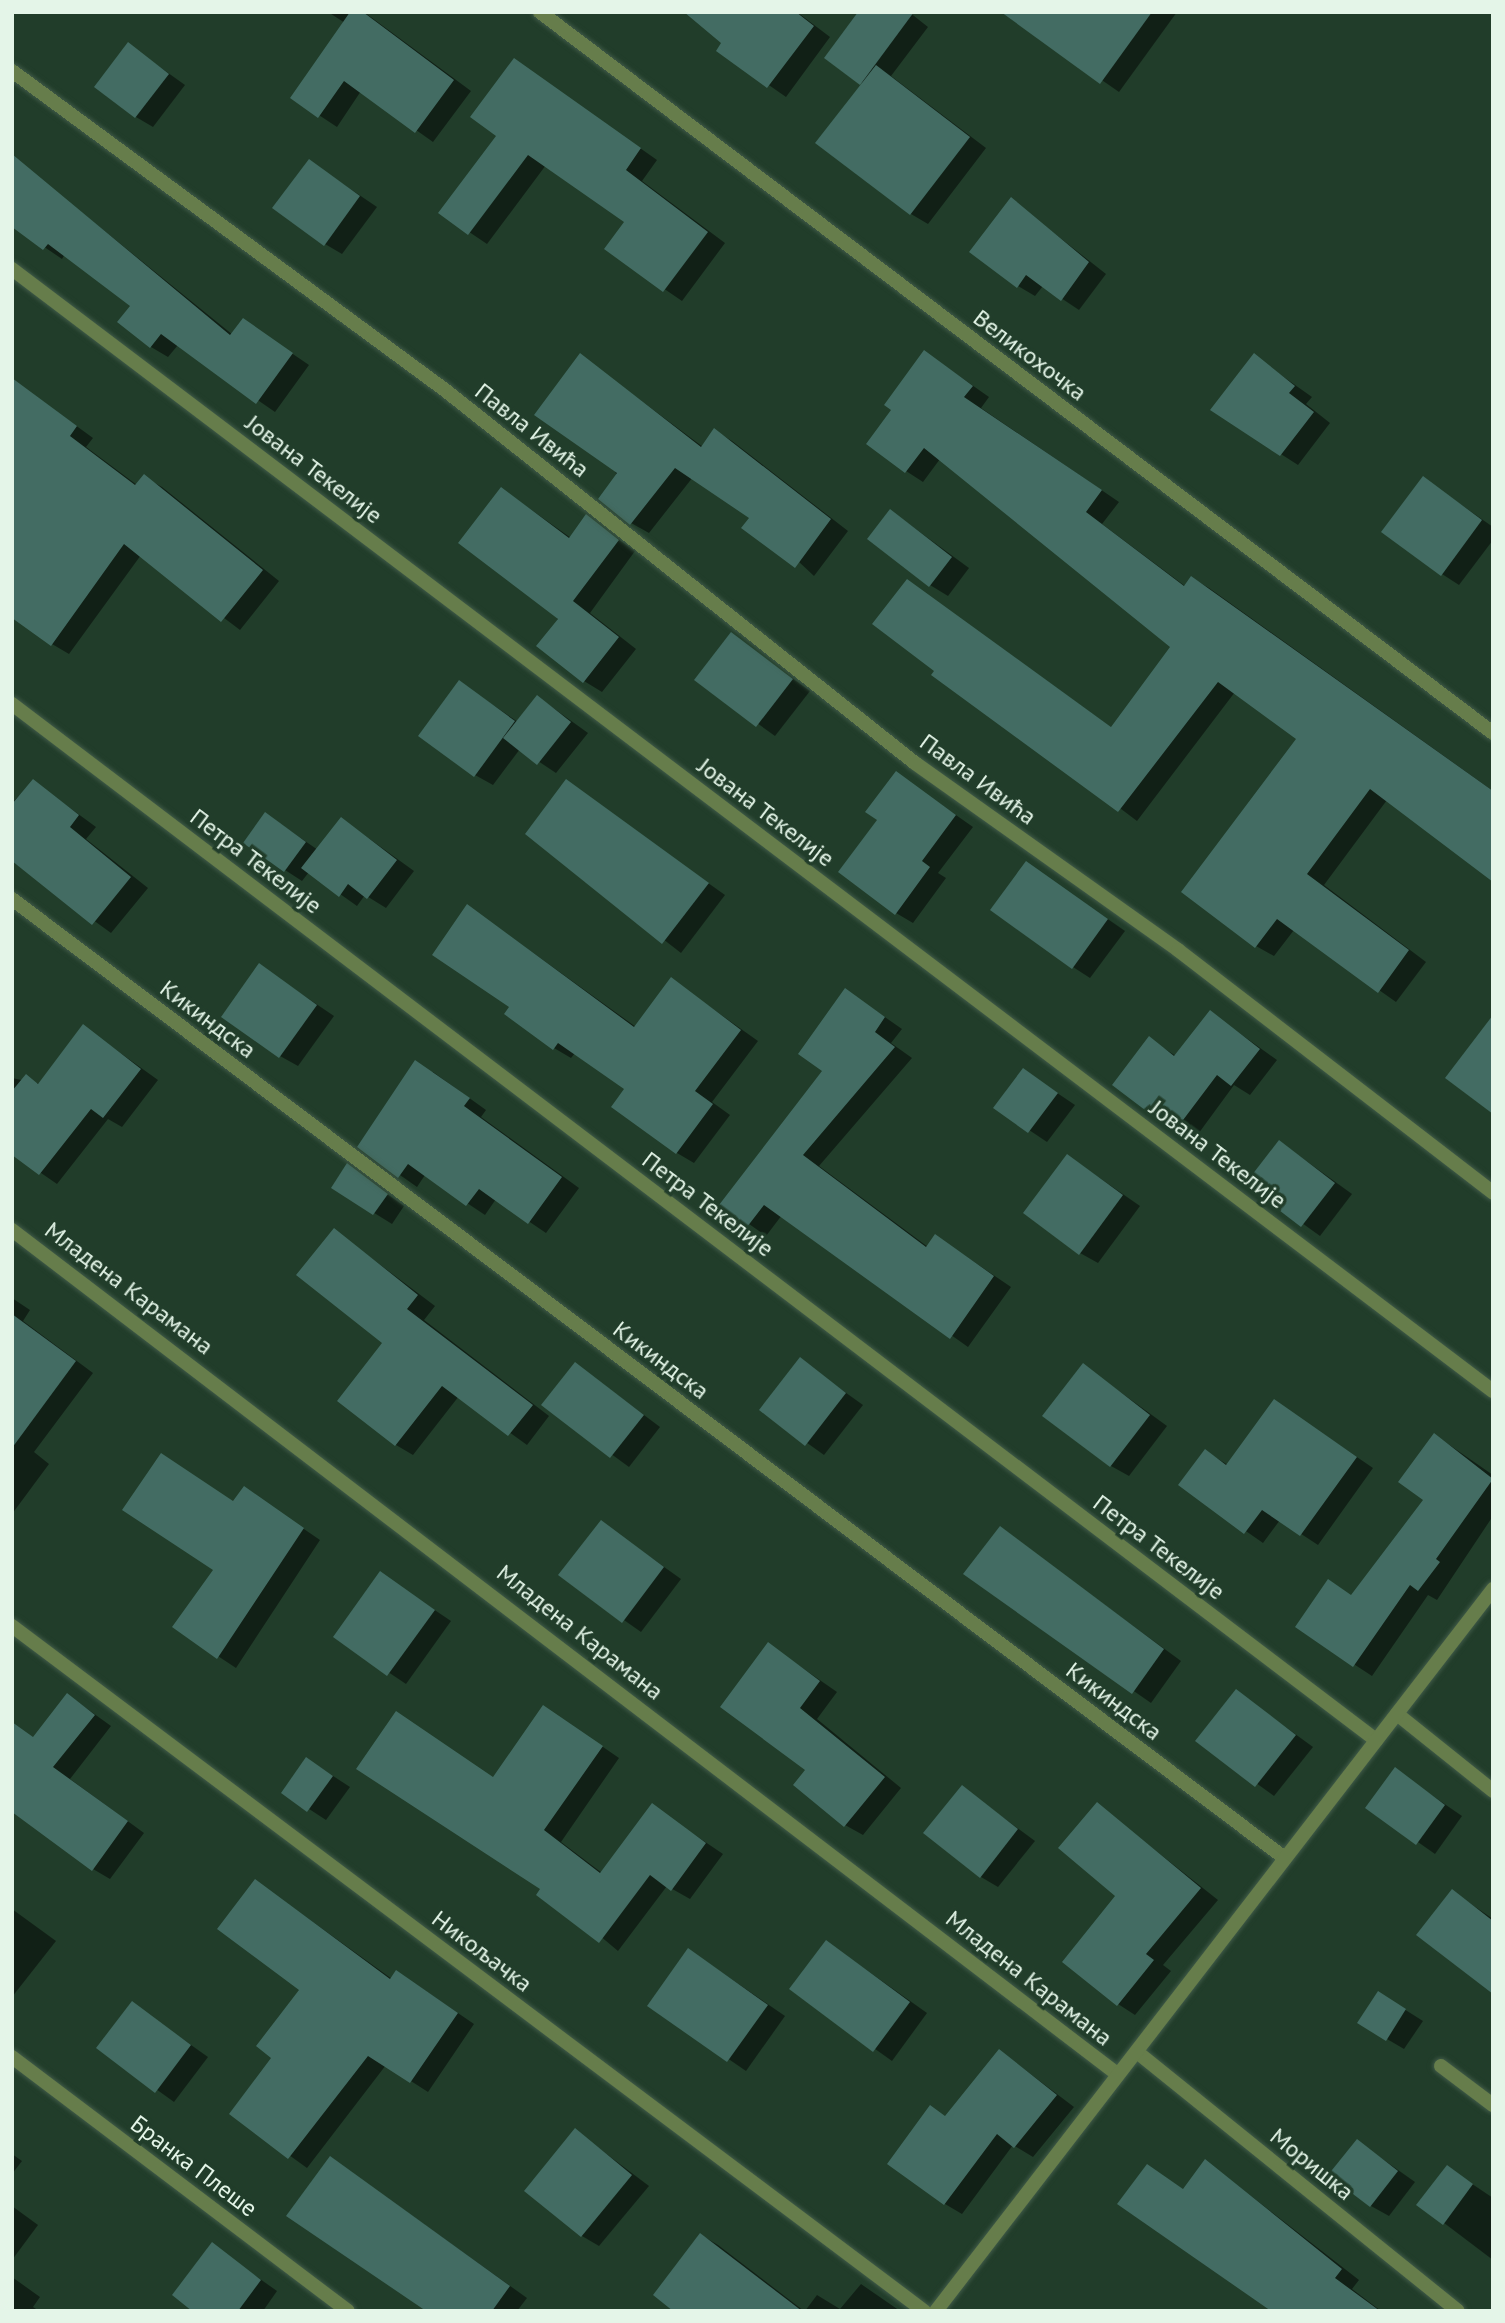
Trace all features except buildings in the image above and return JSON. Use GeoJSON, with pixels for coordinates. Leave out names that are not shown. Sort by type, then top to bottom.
{"type":"FeatureCollection","features":[{"type":"Feature","properties":{"kind":"street","name":"Великохочка"},"geometry":{"type":"LineString","coordinates":[[540,12],[1493,733]]}},
{"type":"Feature","properties":{"kind":"street","name":"Павла Ивића"},"geometry":{"type":"LineString","coordinates":[[12,71],[445,390],[915,763],[1178,950],[1493,1193]]}},
{"type":"Feature","properties":{"kind":"street","name":"Јована Текелије"},"geometry":{"type":"LineString","coordinates":[[12,269],[1493,1391]]}},
{"type":"Feature","properties":{"kind":"street","name":"Петра Текелије"},"geometry":{"type":"LineString","coordinates":[[12,704],[1376,1740]]}},
{"type":"Feature","properties":{"kind":"street","name":"Кикиндска"},"geometry":{"type":"LineString","coordinates":[[12,899],[1283,1856]]}},
{"type":"Feature","properties":{"kind":"street","name":"Младена Карамана"},"geometry":{"type":"LineString","coordinates":[[12,1230],[1117,2074]]}},
{"type":"Feature","properties":{"kind":"street"},"geometry":{"type":"LineString","coordinates":[[936,2311],[1117,2074],[1137,2052],[1283,1856],[1493,1589]]}},
{"type":"Feature","properties":{"kind":"street","name":"Никољачка"},"geometry":{"type":"LineString","coordinates":[[12,1626],[924,2311]]}},
{"type":"Feature","properties":{"kind":"street"},"geometry":{"type":"LineString","coordinates":[[1397,1714],[1493,1791]]}},
{"type":"Feature","properties":{"kind":"street","name":"Моришка"},"geometry":{"type":"LineString","coordinates":[[1137,2052],[1458,2311]]}},
{"type":"Feature","properties":{"kind":"street","name":"Бранка Плеше"},"geometry":{"type":"LineString","coordinates":[[12,2057],[348,2311]]}},
{"type":"Feature","properties":{"kind":"street"},"geometry":{"type":"LineString","coordinates":[[1441,2066],[1493,2105]]}}]}
